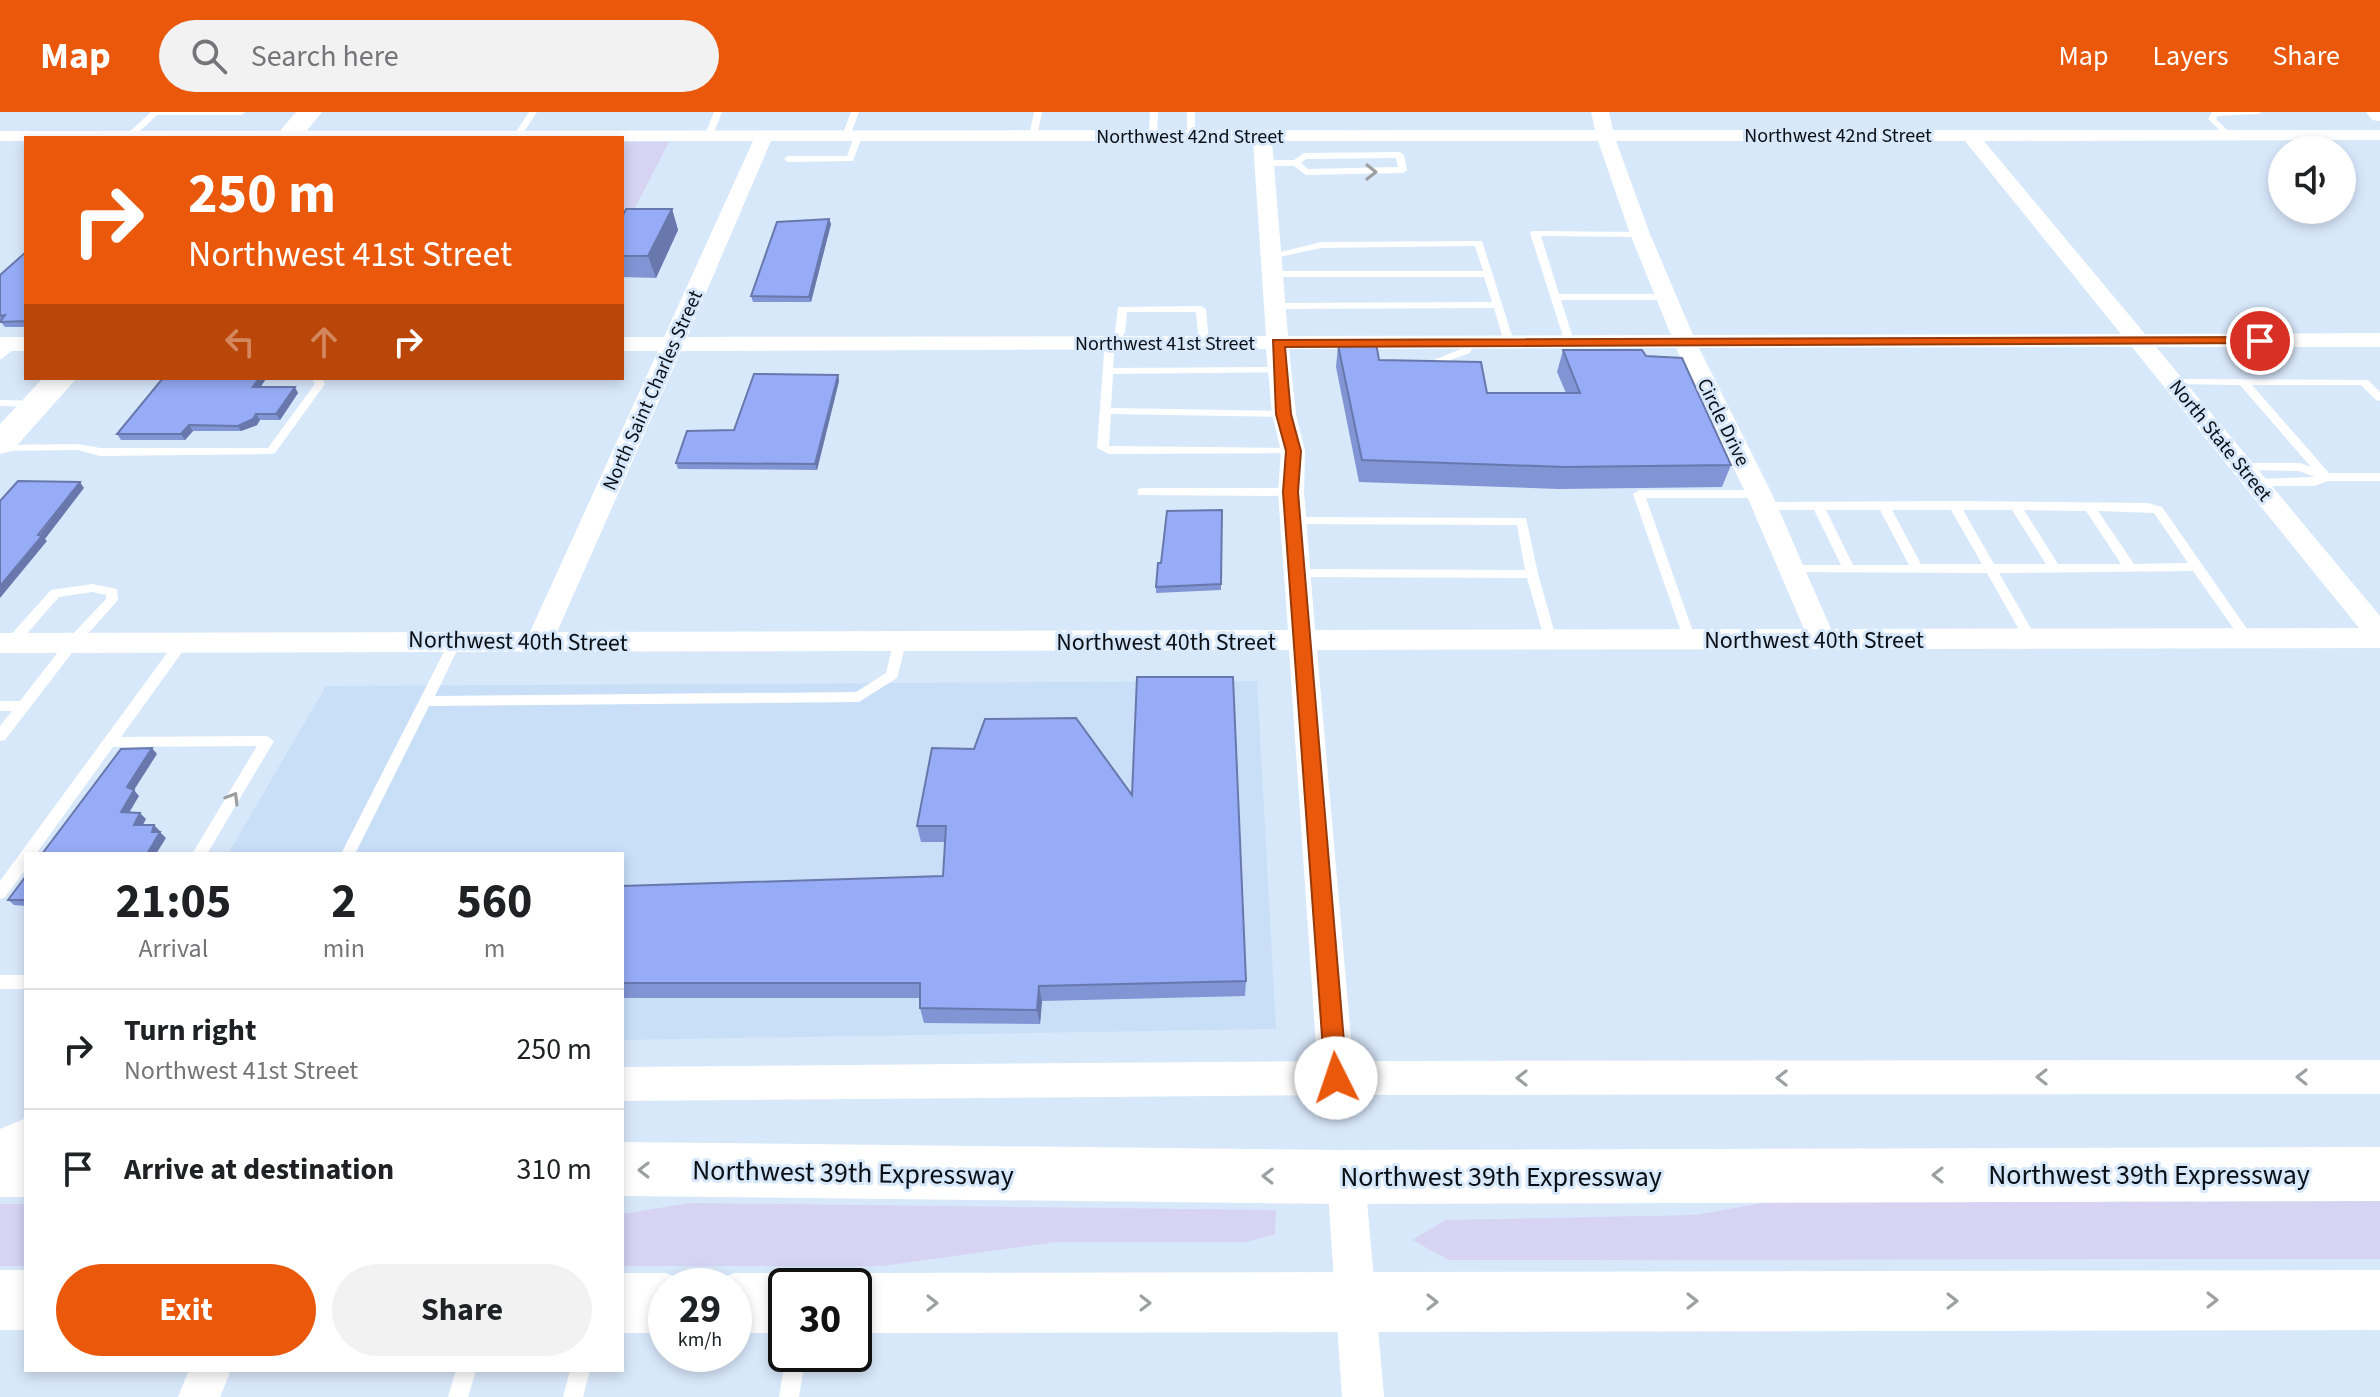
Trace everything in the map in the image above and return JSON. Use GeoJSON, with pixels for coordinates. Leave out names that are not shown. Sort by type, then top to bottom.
{"type":"FeatureCollection","features":[{"type":"Feature","properties":{"kind":"highway","name":"Northwest 39th Expressway"},"geometry":{"type":"LineString","coordinates":[[624,1169],[1346,1177],[2380,1174]]}},
{"type":"Feature","properties":{"kind":"highway"},"geometry":{"type":"LineString","coordinates":[[0,1170],[24,1170]]}},
{"type":"Feature","properties":{"kind":"highway"},"geometry":{"type":"LineString","coordinates":[[0,1300],[24,1300]]}},
{"type":"Feature","properties":{"kind":"highway"},"geometry":{"type":"LineString","coordinates":[[624,1303],[648,1303]]}},
{"type":"Feature","properties":{"kind":"highway"},"geometry":{"type":"LineString","coordinates":[[872,1303],[2373,1306]]}},
{"type":"Feature","properties":{"kind":"main road"},"geometry":{"type":"LineString","coordinates":[[289,136],[310,112]]}},
{"type":"Feature","properties":{"kind":"main road"},"geometry":{"type":"LineString","coordinates":[[0,446],[59,380]]}},
{"type":"Feature","properties":{"kind":"street"},"geometry":{"type":"LineString","coordinates":[[1343,112],[1347,136]]}},
{"type":"Feature","properties":{"kind":"street","name":"Circle Drive"},"geometry":{"type":"LineString","coordinates":[[1600,112],[1609,150],[1685,343],[1762,500],[1822,640]]}},
{"type":"Feature","properties":{"kind":"street"},"geometry":{"type":"LineString","coordinates":[[1857,112],[1874,135]]}},
{"type":"Feature","properties":{"kind":"street"},"geometry":{"type":"LineString","coordinates":[[2107,120],[2122,135]]}},
{"type":"Feature","properties":{"kind":"street","name":"North State Street"},"geometry":{"type":"LineString","coordinates":[[1970,135],[2380,636]]}},
{"type":"Feature","properties":{"kind":"street","name":"Northwest 42nd Street"},"geometry":{"type":"LineString","coordinates":[[624,137],[2380,135]]}},
{"type":"Feature","properties":{"kind":"street","name":"Northwest 42nd Street"},"geometry":{"type":"LineString","coordinates":[[0,136],[130,136]]}},
{"type":"Feature","properties":{"kind":"street"},"geometry":{"type":"LineString","coordinates":[[1262,136],[1279,370],[1284,414],[1293,451],[1291,492],[1336,1078]]}},
{"type":"Feature","properties":{"kind":"street","name":"North Saint Charles Street"},"geometry":{"type":"LineString","coordinates":[[538,643],[764,137]]}},
{"type":"Feature","properties":{"kind":"street","name":"Northwest 41st Street"},"geometry":{"type":"LineString","coordinates":[[624,344],[2380,340]]}},
{"type":"Feature","properties":{"kind":"street","name":"Northwest 40th Street"},"geometry":{"type":"LineString","coordinates":[[6,643],[456,640],[538,643],[1302,642],[2380,636]]}},
{"type":"Feature","properties":{"kind":"street"},"geometry":{"type":"LineString","coordinates":[[624,1084],[1336,1078],[2380,1077]]}},
{"type":"Feature","properties":{"kind":"street"},"geometry":{"type":"LineString","coordinates":[[0,1147],[24,1137]]}},
{"type":"Feature","properties":{"kind":"street"},"geometry":{"type":"LineString","coordinates":[[1346,1177],[1363,1397]]}},
{"type":"Feature","properties":{"kind":"street"},"geometry":{"type":"LineString","coordinates":[[199,1397],[209,1372]]}},
{"type":"Feature","properties":{"kind":"lane"},"geometry":{"type":"LineString","coordinates":[[130,136],[156,112],[241,113]]}},
{"type":"Feature","properties":{"kind":"lane"},"geometry":{"type":"LineString","coordinates":[[504,136],[533,112]]}},
{"type":"Feature","properties":{"kind":"lane"},"geometry":{"type":"LineString","coordinates":[[708,137],[718,112]]}},
{"type":"Feature","properties":{"kind":"lane"},"geometry":{"type":"LineString","coordinates":[[788,159],[850,159],[855,112]]}},
{"type":"Feature","properties":{"kind":"lane"},"geometry":{"type":"LineString","coordinates":[[1033,136],[1038,112]]}},
{"type":"Feature","properties":{"kind":"lane"},"geometry":{"type":"LineString","coordinates":[[1153,136],[1154,112]]}},
{"type":"Feature","properties":{"kind":"lane"},"geometry":{"type":"LineString","coordinates":[[1191,112],[1191,136]]}},
{"type":"Feature","properties":{"kind":"lane"},"geometry":{"type":"LineString","coordinates":[[2228,135],[2212,119],[2215,114],[2258,112]]}},
{"type":"Feature","properties":{"kind":"lane"},"geometry":{"type":"LineString","coordinates":[[1296,163],[1306,172],[1401,172],[1400,155],[1393,136]]}},
{"type":"Feature","properties":{"kind":"lane"},"geometry":{"type":"LineString","coordinates":[[1264,163],[1296,163],[1304,156],[1400,155]]}},
{"type":"Feature","properties":{"kind":"lane"},"geometry":{"type":"LineString","coordinates":[[1570,344],[1535,233],[1640,234]]}},
{"type":"Feature","properties":{"kind":"lane"},"geometry":{"type":"LineString","coordinates":[[1271,265],[1321,245],[1479,243],[1509,342]]}},
{"type":"Feature","properties":{"kind":"lane"},"geometry":{"type":"LineString","coordinates":[[1271,265],[1488,274]]}},
{"type":"Feature","properties":{"kind":"lane"},"geometry":{"type":"LineString","coordinates":[[1554,297],[1666,297]]}},
{"type":"Feature","properties":{"kind":"lane"},"geometry":{"type":"LineString","coordinates":[[1275,306],[1497,305]]}},
{"type":"Feature","properties":{"kind":"lane"},"geometry":{"type":"LineString","coordinates":[[1204,343],[1201,309],[1124,308],[1115,344],[1109,353],[1103,448],[1109,451],[1293,451]]}},
{"type":"Feature","properties":{"kind":"lane"},"geometry":{"type":"LineString","coordinates":[[1408,369],[1451,359],[1466,351],[1469,342]]}},
{"type":"Feature","properties":{"kind":"lane"},"geometry":{"type":"LineString","coordinates":[[1108,371],[1279,370]]}},
{"type":"Feature","properties":{"kind":"lane"},"geometry":{"type":"LineString","coordinates":[[0,446],[78,447],[100,452],[271,451],[320,384],[318,380]]}},
{"type":"Feature","properties":{"kind":"lane"},"geometry":{"type":"LineString","coordinates":[[2174,382],[2364,382],[2380,398]]}},
{"type":"Feature","properties":{"kind":"lane"},"geometry":{"type":"LineString","coordinates":[[2243,382],[2326,477]]}},
{"type":"Feature","properties":{"kind":"lane"},"geometry":{"type":"LineString","coordinates":[[0,403],[37,404]]}},
{"type":"Feature","properties":{"kind":"lane"},"geometry":{"type":"LineString","coordinates":[[1105,411],[1284,414]]}},
{"type":"Feature","properties":{"kind":"lane"},"geometry":{"type":"LineString","coordinates":[[2250,475],[2300,467],[2326,477],[2380,477]]}},
{"type":"Feature","properties":{"kind":"lane"},"geometry":{"type":"LineString","coordinates":[[2250,475],[2314,482],[2326,477]]}},
{"type":"Feature","properties":{"kind":"lane"},"geometry":{"type":"LineString","coordinates":[[1142,492],[1291,492]]}},
{"type":"Feature","properties":{"kind":"lane"},"geometry":{"type":"LineString","coordinates":[[1690,640],[1639,494],[1818,506],[2135,506],[2158,510],[2248,639]]}},
{"type":"Feature","properties":{"kind":"lane"},"geometry":{"type":"LineString","coordinates":[[1954,505],[2031,639]]}},
{"type":"Feature","properties":{"kind":"lane"},"geometry":{"type":"LineString","coordinates":[[2015,505],[2055,569]]}},
{"type":"Feature","properties":{"kind":"lane"},"geometry":{"type":"LineString","coordinates":[[1818,506],[1849,569]]}},
{"type":"Feature","properties":{"kind":"lane"},"geometry":{"type":"LineString","coordinates":[[1884,506],[1917,569]]}},
{"type":"Feature","properties":{"kind":"lane"},"geometry":{"type":"LineString","coordinates":[[2089,506],[2130,568]]}},
{"type":"Feature","properties":{"kind":"lane"},"geometry":{"type":"LineString","coordinates":[[1293,521],[1522,521],[1532,574],[1551,641]]}},
{"type":"Feature","properties":{"kind":"lane"},"geometry":{"type":"LineString","coordinates":[[1791,569],[2188,568],[2195,565]]}},
{"type":"Feature","properties":{"kind":"lane"},"geometry":{"type":"LineString","coordinates":[[1297,573],[1532,574]]}},
{"type":"Feature","properties":{"kind":"lane"},"geometry":{"type":"LineString","coordinates":[[0,736],[73,642],[112,600],[113,592],[92,588],[55,593],[6,643]]}},
{"type":"Feature","properties":{"kind":"lane"},"geometry":{"type":"LineString","coordinates":[[349,852],[456,640]]}},
{"type":"Feature","properties":{"kind":"lane"},"geometry":{"type":"LineString","coordinates":[[30,852],[183,641]]}},
{"type":"Feature","properties":{"kind":"lane"},"geometry":{"type":"LineString","coordinates":[[425,701],[859,697],[892,675],[899,643]]}},
{"type":"Feature","properties":{"kind":"lane"},"geometry":{"type":"LineString","coordinates":[[0,706],[22,706]]}},
{"type":"Feature","properties":{"kind":"lane"},"geometry":{"type":"LineString","coordinates":[[108,742],[267,741],[200,852]]}},
{"type":"Feature","properties":{"kind":"lane"},"geometry":{"type":"LineString","coordinates":[[0,893],[24,860]]}},
{"type":"Feature","properties":{"kind":"lane"},"geometry":{"type":"LineString","coordinates":[[0,982],[24,982]]}},
{"type":"Feature","properties":{"kind":"lane"},"geometry":{"type":"LineString","coordinates":[[458,1397],[465,1372]]}},
{"type":"Feature","properties":{"kind":"lane"},"geometry":{"type":"LineString","coordinates":[[573,1397],[579,1372]]}},
{"type":"Feature","properties":{"kind":"lane"},"geometry":{"type":"LineString","coordinates":[[789,1397],[793,1372]]}},
{"type":"Feature","properties":{"kind":"shaded area"},"geometry":{"type":"Polygon","coordinates":[[[624,142],[669,142],[635,208],[624,208],[624,142]]]}},
{"type":"Feature","properties":{"kind":"shaded area"},"geometry":{"type":"Polygon","coordinates":[[[1257,681],[1276,1029],[624,1040],[624,852],[229,852],[326,686],[1257,681]]]}},
{"type":"Feature","properties":{"kind":"shaded area"},"geometry":{"type":"Polygon","coordinates":[[[2380,1199],[2380,1259],[1449,1260],[1412,1240],[1446,1220],[1696,1215],[1773,1201],[2380,1199]]]}},
{"type":"Feature","properties":{"kind":"shaded area"},"geometry":{"type":"Polygon","coordinates":[[[690,1203],[1276,1210],[1275,1234],[1246,1242],[1056,1242],[882,1266],[624,1266],[624,1214],[690,1203]]]}},
{"type":"Feature","properties":{"kind":"shaded area"},"geometry":{"type":"Polygon","coordinates":[[[0,1204],[24,1204],[24,1266],[0,1266],[0,1204]]]}},
{"type":"Feature","properties":{"kind":"building"},"geometry":{"type":"Polygon","coordinates":[[[626,209],[672,209],[648,256],[624,256],[626,209]]]}},
{"type":"Feature","properties":{"kind":"building"},"geometry":{"type":"Polygon","coordinates":[[[829,219],[809,297],[751,296],[777,222],[829,219]]]}},
{"type":"Feature","properties":{"kind":"building"},"geometry":{"type":"Polygon","coordinates":[[[24,254],[24,321],[0,322],[5,315],[0,316],[0,275],[24,254]]]}},
{"type":"Feature","properties":{"kind":"building"},"geometry":{"type":"Polygon","coordinates":[[[1376,343],[1379,360],[1481,362],[1487,393],[1580,393],[1563,350],[1642,350],[1646,356],[1682,358],[1731,465],[1565,467],[1362,460],[1338,345],[1376,343]]]}},
{"type":"Feature","properties":{"kind":"building"},"geometry":{"type":"Polygon","coordinates":[[[754,374],[838,375],[815,464],[676,463],[687,431],[734,430],[754,374]]]}},
{"type":"Feature","properties":{"kind":"building"},"geometry":{"type":"Polygon","coordinates":[[[161,380],[258,380],[253,387],[295,387],[276,414],[256,414],[253,419],[238,426],[189,425],[181,434],[117,434],[161,380]]]}},
{"type":"Feature","properties":{"kind":"building"},"geometry":{"type":"Polygon","coordinates":[[[18,481],[80,482],[38,535],[42,536],[0,586],[0,501],[18,481]]]}},
{"type":"Feature","properties":{"kind":"building"},"geometry":{"type":"Polygon","coordinates":[[[1222,510],[1221,584],[1156,587],[1167,511],[1222,510]]]}},
{"type":"Feature","properties":{"kind":"building"},"geometry":{"type":"Polygon","coordinates":[[[1137,677],[1233,677],[1246,981],[1039,986],[1037,1010],[920,1008],[920,983],[624,983],[624,886],[943,876],[946,826],[917,826],[932,748],[974,749],[985,719],[1076,718],[1132,795],[1137,677]]]}},
{"type":"Feature","properties":{"kind":"building"},"geometry":{"type":"Polygon","coordinates":[[[152,748],[127,787],[134,790],[121,812],[140,813],[134,825],[154,825],[152,832],[160,832],[148,852],[44,852],[121,749],[152,748]]]}},
{"type":"Feature","properties":{"kind":"building"},"geometry":{"type":"Polygon","coordinates":[[[24,879],[24,900],[8,900],[24,879]]]}},
{"type":"Feature","properties":{"kind":"route"},"geometry":{"type":"LineString","coordinates":[[1336,1078],[1291,492],[1293,451],[1284,414],[1278,343],[2260,341]]}}]}
